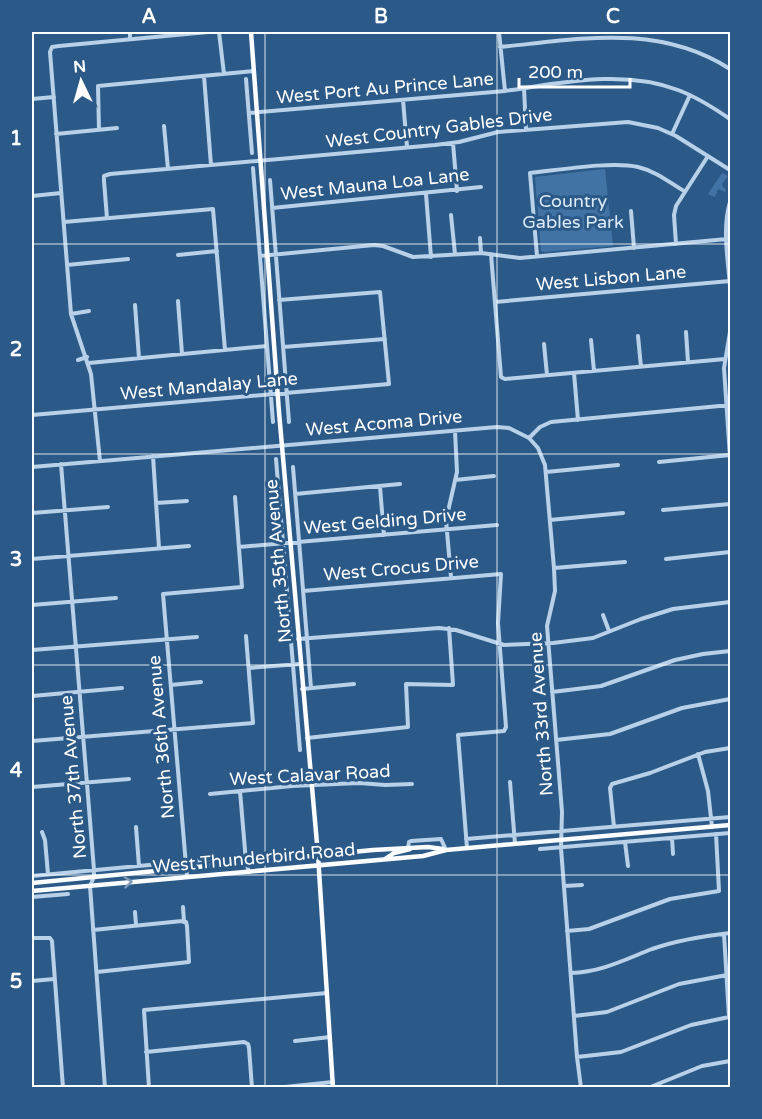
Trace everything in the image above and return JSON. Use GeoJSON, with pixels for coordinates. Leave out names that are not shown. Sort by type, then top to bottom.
{"type":"FeatureCollection","features":[{"type":"Feature","properties":{"kind":"main road","name":"North 35th Avenue"},"geometry":{"type":"LineString","coordinates":[[251,32],[282,446],[318,855],[333,1085]]}},
{"type":"Feature","properties":{"kind":"main road","name":"West Thunderbird Road"},"geometry":{"type":"LineString","coordinates":[[32,891],[425,856],[446,850],[730,825]]}},
{"type":"Feature","properties":{"kind":"main road","name":"West Thunderbird Road"},"geometry":{"type":"LineString","coordinates":[[32,883],[318,855],[428,847],[446,850]]}},
{"type":"Feature","properties":{"kind":"main road"},"geometry":{"type":"LineString","coordinates":[[385,859],[394,853],[415,848]]}},
{"type":"Feature","properties":{"kind":"street"},"geometry":{"type":"LineString","coordinates":[[130,32],[130,39]]}},
{"type":"Feature","properties":{"kind":"street"},"geometry":{"type":"LineString","coordinates":[[100,461],[89,363],[71,314],[50,52],[52,47],[208,32]]}},
{"type":"Feature","properties":{"kind":"street"},"geometry":{"type":"LineString","coordinates":[[219,32],[224,74]]}},
{"type":"Feature","properties":{"kind":"street"},"geometry":{"type":"LineString","coordinates":[[499,32],[505,91]]}},
{"type":"Feature","properties":{"kind":"street"},"geometry":{"type":"LineString","coordinates":[[500,47],[587,38],[629,37],[690,49],[730,69]]}},
{"type":"Feature","properties":{"kind":"street"},"geometry":{"type":"LineString","coordinates":[[99,130],[98,86],[254,71]]}},
{"type":"Feature","properties":{"kind":"street"},"geometry":{"type":"LineString","coordinates":[[204,76],[211,165]]}},
{"type":"Feature","properties":{"kind":"street"},"geometry":{"type":"LineString","coordinates":[[246,79],[252,153]]}},
{"type":"Feature","properties":{"kind":"street","name":"West Port Au Prince Lane"},"geometry":{"type":"LineString","coordinates":[[249,113],[620,79],[643,81],[675,89],[690,95],[730,119]]}},
{"type":"Feature","properties":{"kind":"street"},"geometry":{"type":"LineString","coordinates":[[524,88],[526,130]]}},
{"type":"Feature","properties":{"kind":"street"},"geometry":{"type":"LineString","coordinates":[[672,134],[690,95]]}},
{"type":"Feature","properties":{"kind":"street"},"geometry":{"type":"LineString","coordinates":[[32,99],[54,97]]}},
{"type":"Feature","properties":{"kind":"street"},"geometry":{"type":"LineString","coordinates":[[403,100],[407,148]]}},
{"type":"Feature","properties":{"kind":"street","name":"West Country Gables Drive"},"geometry":{"type":"LineString","coordinates":[[107,218],[104,176],[453,143],[498,132],[628,122],[658,128],[672,134],[730,171]]}},
{"type":"Feature","properties":{"kind":"street"},"geometry":{"type":"LineString","coordinates":[[164,126],[168,169]]}},
{"type":"Feature","properties":{"kind":"street"},"geometry":{"type":"LineString","coordinates":[[56,134],[117,128]]}},
{"type":"Feature","properties":{"kind":"street"},"geometry":{"type":"LineString","coordinates":[[453,143],[457,191]]}},
{"type":"Feature","properties":{"kind":"street"},"geometry":{"type":"LineString","coordinates":[[676,244],[674,215],[678,201],[708,156]]}},
{"type":"Feature","properties":{"kind":"street"},"geometry":{"type":"LineString","coordinates":[[537,256],[530,173],[618,165],[639,167],[660,176],[684,191]]}},
{"type":"Feature","properties":{"kind":"street"},"geometry":{"type":"LineString","coordinates":[[253,168],[273,422]]}},
{"type":"Feature","properties":{"kind":"street"},"geometry":{"type":"LineString","coordinates":[[270,180],[289,422]]}},
{"type":"Feature","properties":{"kind":"street","name":"West Mauna Loa Lane"},"geometry":{"type":"LineString","coordinates":[[272,208],[481,187]]}},
{"type":"Feature","properties":{"kind":"street"},"geometry":{"type":"LineString","coordinates":[[32,196],[61,193]]}},
{"type":"Feature","properties":{"kind":"street"},"geometry":{"type":"LineString","coordinates":[[426,194],[432,257]]}},
{"type":"Feature","properties":{"kind":"street"},"geometry":{"type":"LineString","coordinates":[[730,202],[727,221],[730,286]]}},
{"type":"Feature","properties":{"kind":"street"},"geometry":{"type":"LineString","coordinates":[[64,222],[213,209],[225,350]]}},
{"type":"Feature","properties":{"kind":"street"},"geometry":{"type":"LineString","coordinates":[[631,211],[634,248]]}},
{"type":"Feature","properties":{"kind":"street"},"geometry":{"type":"LineString","coordinates":[[451,215],[455,255]]}},
{"type":"Feature","properties":{"kind":"street"},"geometry":{"type":"LineString","coordinates":[[480,238],[481,253]]}},
{"type":"Feature","properties":{"kind":"street"},"geometry":{"type":"LineString","coordinates":[[260,256],[374,245],[413,257],[481,253],[512,258],[727,239]]}},
{"type":"Feature","properties":{"kind":"street"},"geometry":{"type":"LineString","coordinates":[[178,255],[218,251]]}},
{"type":"Feature","properties":{"kind":"street"},"geometry":{"type":"LineString","coordinates":[[491,254],[501,378],[725,359]]}},
{"type":"Feature","properties":{"kind":"street"},"geometry":{"type":"LineString","coordinates":[[67,265],[128,259]]}},
{"type":"Feature","properties":{"kind":"street","name":"West Lisbon Lane"},"geometry":{"type":"LineString","coordinates":[[495,302],[730,281]]}},
{"type":"Feature","properties":{"kind":"street"},"geometry":{"type":"LineString","coordinates":[[279,300],[380,292],[385,339],[283,347]]}},
{"type":"Feature","properties":{"kind":"street"},"geometry":{"type":"LineString","coordinates":[[178,301],[182,354]]}},
{"type":"Feature","properties":{"kind":"street"},"geometry":{"type":"LineString","coordinates":[[135,305],[140,358]]}},
{"type":"Feature","properties":{"kind":"street"},"geometry":{"type":"LineString","coordinates":[[71,314],[89,311]]}},
{"type":"Feature","properties":{"kind":"street"},"geometry":{"type":"LineString","coordinates":[[686,332],[688,362]]}},
{"type":"Feature","properties":{"kind":"street"},"geometry":{"type":"LineString","coordinates":[[659,462],[730,456],[725,359],[730,332]]}},
{"type":"Feature","properties":{"kind":"street"},"geometry":{"type":"LineString","coordinates":[[638,336],[641,367]]}},
{"type":"Feature","properties":{"kind":"street","name":"West Mandalay Lane"},"geometry":{"type":"LineString","coordinates":[[32,415],[388,384],[385,339]]}},
{"type":"Feature","properties":{"kind":"street"},"geometry":{"type":"LineString","coordinates":[[591,340],[594,371]]}},
{"type":"Feature","properties":{"kind":"street"},"geometry":{"type":"LineString","coordinates":[[544,345],[547,375]]}},
{"type":"Feature","properties":{"kind":"street"},"geometry":{"type":"LineString","coordinates":[[89,363],[267,346]]}},
{"type":"Feature","properties":{"kind":"street"},"geometry":{"type":"LineString","coordinates":[[78,360],[87,357]]}},
{"type":"Feature","properties":{"kind":"street"},"geometry":{"type":"LineString","coordinates":[[574,373],[578,420]]}},
{"type":"Feature","properties":{"kind":"street"},"geometry":{"type":"LineString","coordinates":[[529,438],[540,427],[551,422],[728,406]]}},
{"type":"Feature","properties":{"kind":"street","name":"West Acoma Drive"},"geometry":{"type":"LineString","coordinates":[[32,467],[455,431],[509,428],[529,438]]}},
{"type":"Feature","properties":{"kind":"street"},"geometry":{"type":"LineString","coordinates":[[451,577],[447,529],[448,505],[457,462],[455,431]]}},
{"type":"Feature","properties":{"kind":"street","name":"North 33rd Avenue"},"geometry":{"type":"LineString","coordinates":[[529,438],[541,453],[546,472],[554,568],[555,591],[547,626],[567,931],[581,1088]]}},
{"type":"Feature","properties":{"kind":"street"},"geometry":{"type":"LineString","coordinates":[[153,456],[159,548]]}},
{"type":"Feature","properties":{"kind":"street","name":"North 35th Avenue"},"geometry":{"type":"LineString","coordinates":[[276,459],[300,750]]}},
{"type":"Feature","properties":{"kind":"street","name":"North 37th Avenue"},"geometry":{"type":"LineString","coordinates":[[61,464],[94,870],[90,886],[105,1088]]}},
{"type":"Feature","properties":{"kind":"street"},"geometry":{"type":"LineString","coordinates":[[546,472],[618,465]]}},
{"type":"Feature","properties":{"kind":"street","name":"North 35th Avenue"},"geometry":{"type":"LineString","coordinates":[[293,467],[311,688]]}},
{"type":"Feature","properties":{"kind":"street"},"geometry":{"type":"LineString","coordinates":[[455,480],[494,476]]}},
{"type":"Feature","properties":{"kind":"street"},"geometry":{"type":"LineString","coordinates":[[296,494],[400,484]]}},
{"type":"Feature","properties":{"kind":"street"},"geometry":{"type":"LineString","coordinates":[[380,487],[384,535]]}},
{"type":"Feature","properties":{"kind":"street"},"geometry":{"type":"LineString","coordinates":[[235,497],[239,547]]}},
{"type":"Feature","properties":{"kind":"street"},"geometry":{"type":"LineString","coordinates":[[156,503],[187,501]]}},
{"type":"Feature","properties":{"kind":"street"},"geometry":{"type":"LineString","coordinates":[[663,510],[730,504]]}},
{"type":"Feature","properties":{"kind":"street"},"geometry":{"type":"LineString","coordinates":[[32,513],[108,507]]}},
{"type":"Feature","properties":{"kind":"street"},"geometry":{"type":"LineString","coordinates":[[550,520],[623,513]]}},
{"type":"Feature","properties":{"kind":"street","name":"West Gelding Drive"},"geometry":{"type":"LineString","coordinates":[[239,547],[497,525]]}},
{"type":"Feature","properties":{"kind":"street"},"geometry":{"type":"LineString","coordinates":[[32,559],[189,546]]}},
{"type":"Feature","properties":{"kind":"street","name":"North 36th Avenue"},"geometry":{"type":"LineString","coordinates":[[187,878],[164,594],[242,587],[239,547]]}},
{"type":"Feature","properties":{"kind":"street"},"geometry":{"type":"LineString","coordinates":[[666,559],[730,552]]}},
{"type":"Feature","properties":{"kind":"street"},"geometry":{"type":"LineString","coordinates":[[554,568],[625,562]]}},
{"type":"Feature","properties":{"kind":"street","name":"West Crocus Drive"},"geometry":{"type":"LineString","coordinates":[[303,591],[501,574],[498,610],[499,644]]}},
{"type":"Feature","properties":{"kind":"street"},"geometry":{"type":"LineString","coordinates":[[32,605],[116,598]]}},
{"type":"Feature","properties":{"kind":"street"},"geometry":{"type":"LineString","coordinates":[[298,639],[449,628],[499,644],[516,646],[548,644],[581,640],[673,609],[730,602]]}},
{"type":"Feature","properties":{"kind":"street"},"geometry":{"type":"LineString","coordinates":[[603,615],[609,631]]}},
{"type":"Feature","properties":{"kind":"street"},"geometry":{"type":"LineString","coordinates":[[307,738],[408,727],[406,684],[453,684],[449,628]]}},
{"type":"Feature","properties":{"kind":"street"},"geometry":{"type":"LineString","coordinates":[[32,741],[253,723],[246,636]]}},
{"type":"Feature","properties":{"kind":"street"},"geometry":{"type":"LineString","coordinates":[[32,650],[197,637]]}},
{"type":"Feature","properties":{"kind":"street"},"geometry":{"type":"LineString","coordinates":[[467,848],[458,735],[504,731],[506,727],[499,644]]}},
{"type":"Feature","properties":{"kind":"street"},"geometry":{"type":"LineString","coordinates":[[552,692],[601,687],[675,660],[730,651]]}},
{"type":"Feature","properties":{"kind":"street"},"geometry":{"type":"LineString","coordinates":[[249,668],[300,664]]}},
{"type":"Feature","properties":{"kind":"street"},"geometry":{"type":"LineString","coordinates":[[171,685],[201,682]]}},
{"type":"Feature","properties":{"kind":"street"},"geometry":{"type":"LineString","coordinates":[[302,689],[354,684]]}},
{"type":"Feature","properties":{"kind":"street"},"geometry":{"type":"LineString","coordinates":[[32,696],[122,688]]}},
{"type":"Feature","properties":{"kind":"street"},"geometry":{"type":"LineString","coordinates":[[556,740],[610,734],[682,708],[730,699]]}},
{"type":"Feature","properties":{"kind":"street"},"geometry":{"type":"LineString","coordinates":[[614,827],[610,788],[612,784],[699,754],[730,748]]}},
{"type":"Feature","properties":{"kind":"street"},"geometry":{"type":"LineString","coordinates":[[699,754],[706,782],[712,827]]}},
{"type":"Feature","properties":{"kind":"street"},"geometry":{"type":"LineString","coordinates":[[32,787],[129,779]]}},
{"type":"Feature","properties":{"kind":"street"},"geometry":{"type":"LineString","coordinates":[[510,782],[515,844]]}},
{"type":"Feature","properties":{"kind":"street","name":"West Calavar Road"},"geometry":{"type":"LineString","coordinates":[[210,794],[312,785],[411,783]]}},
{"type":"Feature","properties":{"kind":"street"},"geometry":{"type":"LineString","coordinates":[[240,791],[246,862],[249,872]]}},
{"type":"Feature","properties":{"kind":"street"},"geometry":{"type":"LineString","coordinates":[[466,839],[730,817]]}},
{"type":"Feature","properties":{"kind":"street"},"geometry":{"type":"LineString","coordinates":[[136,827],[140,866]]}},
{"type":"Feature","properties":{"kind":"street"},"geometry":{"type":"LineString","coordinates":[[42,832],[45,840],[48,874]]}},
{"type":"Feature","properties":{"kind":"street"},"geometry":{"type":"LineString","coordinates":[[540,849],[730,832]]}},
{"type":"Feature","properties":{"kind":"street"},"geometry":{"type":"LineString","coordinates":[[567,931],[589,929],[670,899],[719,891],[716,834]]}},
{"type":"Feature","properties":{"kind":"street"},"geometry":{"type":"LineString","coordinates":[[672,838],[673,854]]}},
{"type":"Feature","properties":{"kind":"street","name":"West Thunderbird Road"},"geometry":{"type":"LineString","coordinates":[[408,848],[411,841],[441,839],[446,850]]}},
{"type":"Feature","properties":{"kind":"street"},"geometry":{"type":"LineString","coordinates":[[625,842],[628,866]]}},
{"type":"Feature","properties":{"kind":"street","name":"West Thunderbird Road"},"geometry":{"type":"LineString","coordinates":[[32,876],[213,859]]}},
{"type":"Feature","properties":{"kind":"street"},"geometry":{"type":"LineString","coordinates":[[564,886],[582,885]]}},
{"type":"Feature","properties":{"kind":"street"},"geometry":{"type":"LineString","coordinates":[[61,894],[64,888]]}},
{"type":"Feature","properties":{"kind":"street"},"geometry":{"type":"LineString","coordinates":[[32,897],[68,894]]}},
{"type":"Feature","properties":{"kind":"street"},"geometry":{"type":"LineString","coordinates":[[97,972],[189,962],[183,908]]}},
{"type":"Feature","properties":{"kind":"street"},"geometry":{"type":"LineString","coordinates":[[135,912],[136,925]]}},
{"type":"Feature","properties":{"kind":"street"},"geometry":{"type":"LineString","coordinates":[[93,930],[185,922]]}},
{"type":"Feature","properties":{"kind":"street"},"geometry":{"type":"LineString","coordinates":[[571,974],[598,970],[690,938],[730,933]]}},
{"type":"Feature","properties":{"kind":"street"},"geometry":{"type":"LineString","coordinates":[[577,1057],[621,1052],[691,1024],[729,1017],[724,934]]}},
{"type":"Feature","properties":{"kind":"street"},"geometry":{"type":"LineString","coordinates":[[32,938],[50,938],[52,941],[63,1088]]}},
{"type":"Feature","properties":{"kind":"street"},"geometry":{"type":"LineString","coordinates":[[574,1016],[607,1012],[679,984],[727,975]]}},
{"type":"Feature","properties":{"kind":"street"},"geometry":{"type":"LineString","coordinates":[[32,981],[54,979]]}},
{"type":"Feature","properties":{"kind":"street"},"geometry":{"type":"LineString","coordinates":[[149,1088],[144,1010],[327,993]]}},
{"type":"Feature","properties":{"kind":"street"},"geometry":{"type":"LineString","coordinates":[[295,1041],[330,1037]]}},
{"type":"Feature","properties":{"kind":"street"},"geometry":{"type":"LineString","coordinates":[[146,1052],[244,1042],[248,1044],[252,1088]]}},
{"type":"Feature","properties":{"kind":"street"},"geometry":{"type":"LineString","coordinates":[[648,1088],[702,1066],[730,1061]]}},
{"type":"Feature","properties":{"kind":"street"},"geometry":{"type":"LineString","coordinates":[[275,1088],[333,1085]]}},
{"type":"Feature","properties":{"kind":"green space","name":"Country Gables Park"},"geometry":{"type":"Polygon","coordinates":[[[605,169],[613,246],[541,251],[535,177],[605,169]]]}},
{"type":"Feature","properties":{"kind":"green space"},"geometry":{"type":"Polygon","coordinates":[[[722,173],[728,176],[722,184],[726,189],[725,192],[718,189],[715,197],[708,194],[722,173]]]}}]}
